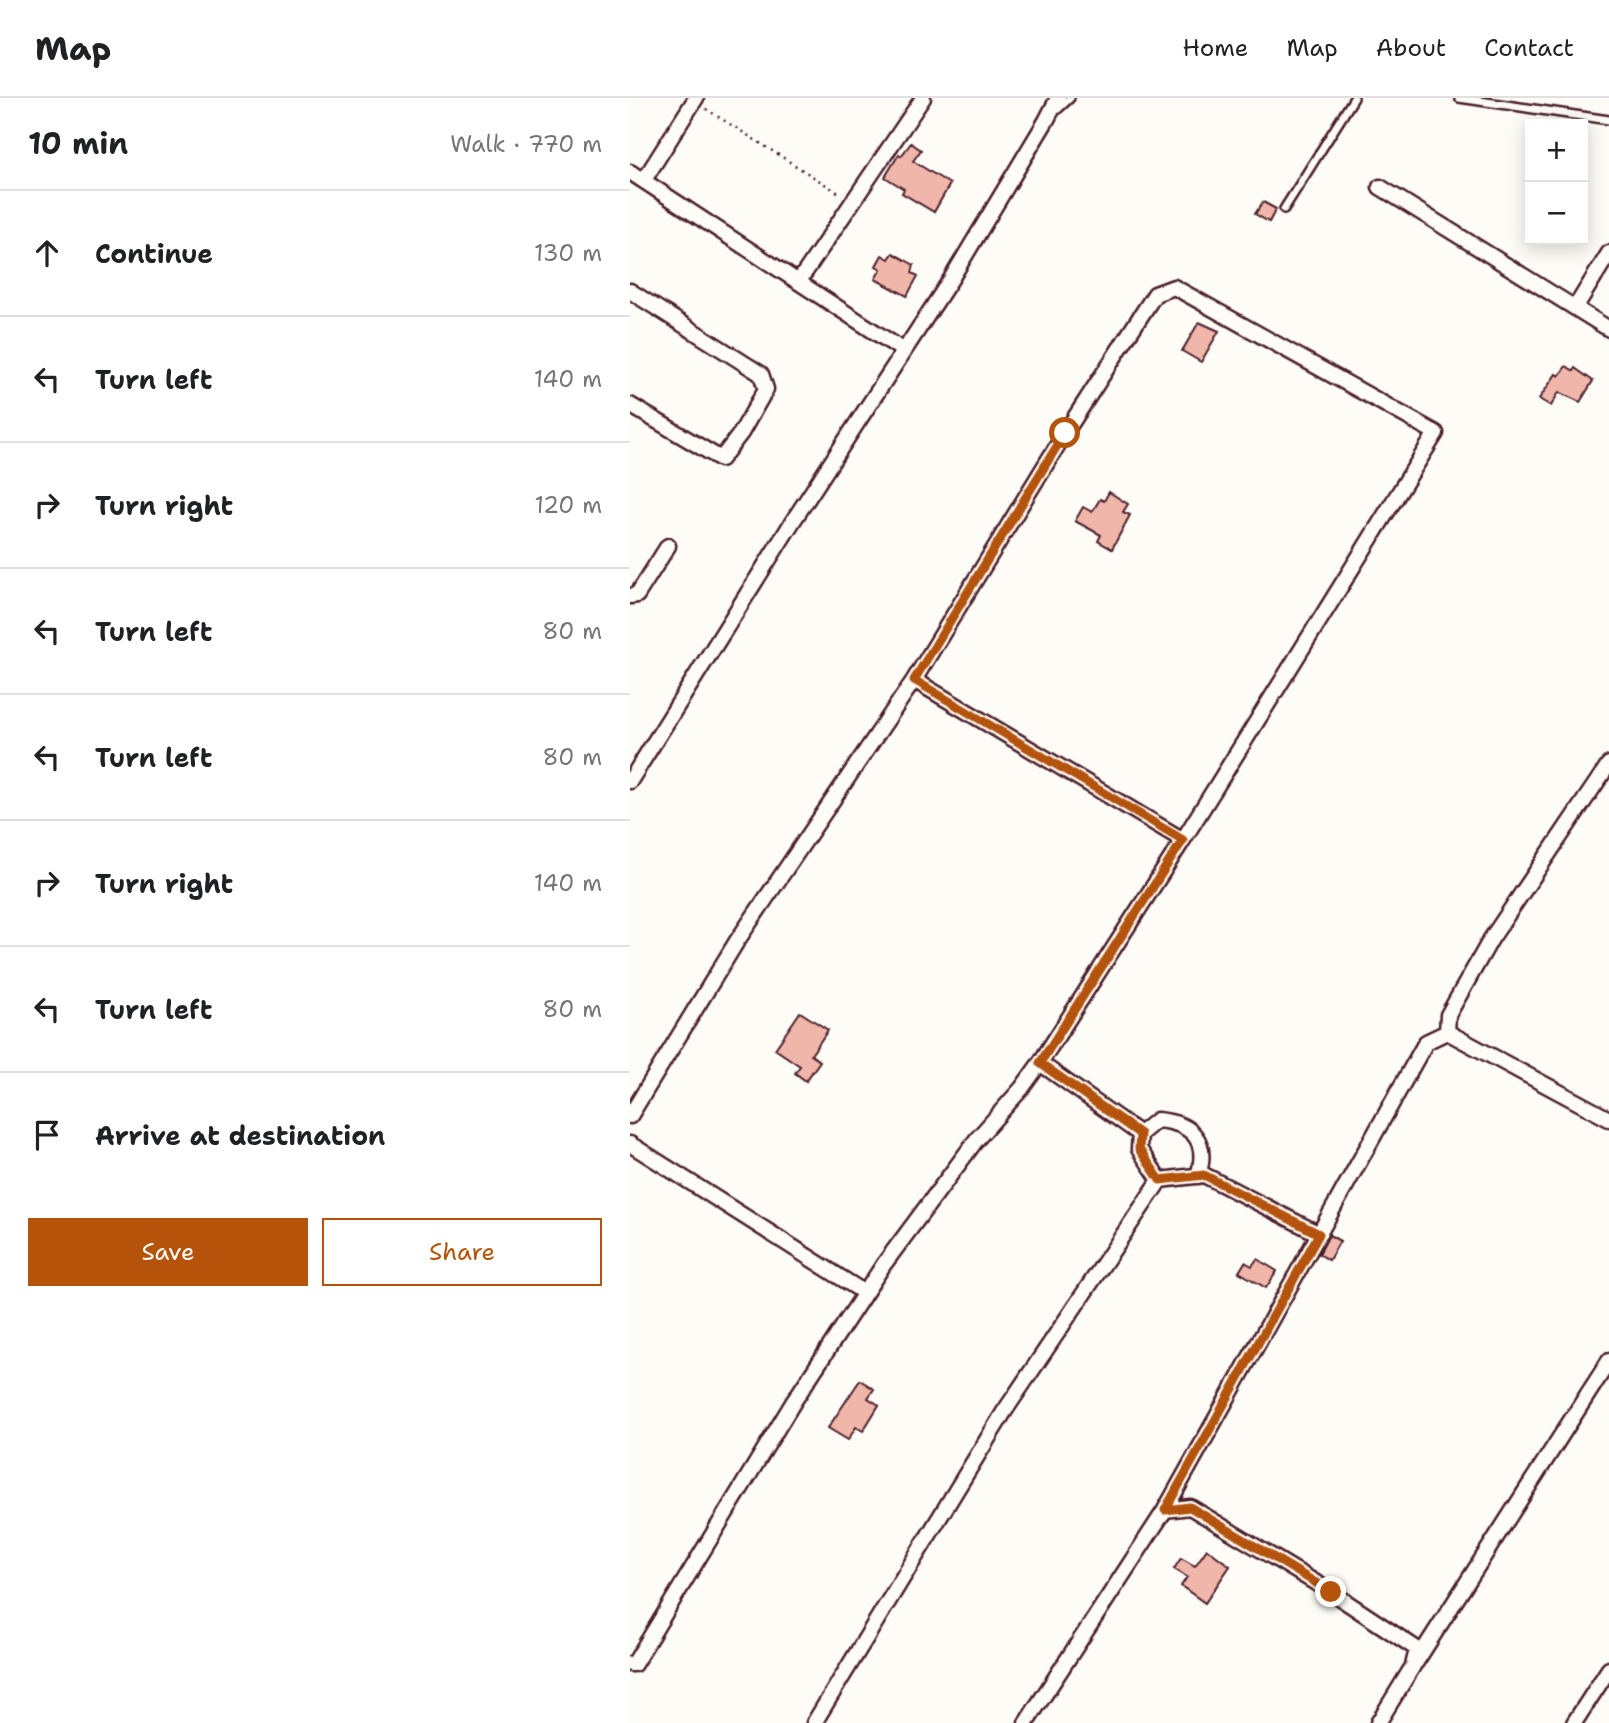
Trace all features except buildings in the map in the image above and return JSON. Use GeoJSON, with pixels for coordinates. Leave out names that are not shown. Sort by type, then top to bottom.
{"type":"FeatureCollection","features":[{"type":"Feature","properties":{"kind":"street"},"geometry":{"type":"LineString","coordinates":[[799,281],[923,98]]}},
{"type":"Feature","properties":{"kind":"street"},"geometry":{"type":"LineString","coordinates":[[630,781],[793,521],[951,279],[1058,98]]}},
{"type":"Feature","properties":{"kind":"street"},"geometry":{"type":"LineString","coordinates":[[644,180],[695,100]]}},
{"type":"Feature","properties":{"kind":"street"},"geometry":{"type":"LineString","coordinates":[[630,172],[904,351]]}},
{"type":"Feature","properties":{"kind":"street"},"geometry":{"type":"LineString","coordinates":[[1380,187],[1609,329]]}},
{"type":"Feature","properties":{"kind":"street"},"geometry":{"type":"LineString","coordinates":[[1575,308],[1609,253]]}},
{"type":"Feature","properties":{"kind":"street"},"geometry":{"type":"LineString","coordinates":[[630,1116],[737,941],[914,680],[1065,433],[1155,294],[1174,287],[1436,433],[1183,840],[1040,1063],[970,1149],[865,1293],[794,1401],[634,1664],[630,1664]]}},
{"type":"Feature","properties":{"kind":"street"},"geometry":{"type":"LineString","coordinates":[[630,291],[761,374],[766,389],[741,433],[721,459],[630,405]]}},
{"type":"Feature","properties":{"kind":"street"},"geometry":{"type":"LineString","coordinates":[[630,596],[637,595],[668,546]]}},
{"type":"Feature","properties":{"kind":"street"},"geometry":{"type":"LineString","coordinates":[[914,680],[1183,840]]}},
{"type":"Feature","properties":{"kind":"street"},"geometry":{"type":"LineString","coordinates":[[1447,1032],[1448,1015],[1491,939],[1609,764]]}},
{"type":"Feature","properties":{"kind":"street"},"geometry":{"type":"LineString","coordinates":[[1447,1032],[1609,1119]]}},
{"type":"Feature","properties":{"kind":"street"},"geometry":{"type":"LineString","coordinates":[[1026,1723],[1165,1510],[1426,1041],[1447,1032]]}},
{"type":"Feature","properties":{"kind":"street"},"geometry":{"type":"LineString","coordinates":[[1040,1063],[1140,1134]]}},
{"type":"Feature","properties":{"kind":"street"},"geometry":{"type":"LineString","coordinates":[[1160,1180],[1139,1149],[1140,1134],[1157,1120],[1175,1121],[1189,1129],[1201,1144],[1203,1161],[1198,1176]]}},
{"type":"Feature","properties":{"kind":"street"},"geometry":{"type":"LineString","coordinates":[[630,1143],[865,1293]]}},
{"type":"Feature","properties":{"kind":"street"},"geometry":{"type":"LineString","coordinates":[[1160,1180],[1204,1175],[1319,1234]]}},
{"type":"Feature","properties":{"kind":"street"},"geometry":{"type":"LineString","coordinates":[[814,1723],[1004,1412],[1160,1180]]}},
{"type":"Feature","properties":{"kind":"street"},"geometry":{"type":"LineString","coordinates":[[1378,1723],[1609,1361]]}},
{"type":"Feature","properties":{"kind":"street"},"geometry":{"type":"LineString","coordinates":[[1165,1510],[1190,1507],[1331,1592],[1417,1649],[1413,1666]]}},
{"type":"Feature","properties":{"kind":"street"},"geometry":{"type":"LineString","coordinates":[[1574,1723],[1609,1669]]}},
{"type":"Feature","properties":{"kind":"lane"},"geometry":{"type":"LineString","coordinates":[[1046,121],[1070,98]]}},
{"type":"Feature","properties":{"kind":"lane"},"geometry":{"type":"LineString","coordinates":[[1284,209],[1354,98]]}},
{"type":"Feature","properties":{"kind":"lane"},"geometry":{"type":"LineString","coordinates":[[1459,98],[1609,120]]}},
{"type":"Feature","properties":{"kind":"path"},"geometry":{"type":"LineString","coordinates":[[695,100],[853,202]]}},
{"type":"Feature","properties":{"kind":"route"},"geometry":{"type":"LineString","coordinates":[[1065,433],[914,680],[1183,840],[1040,1063],[1140,1134],[1139,1149],[1160,1180],[1204,1175],[1319,1234],[1165,1510],[1190,1507],[1331,1592]]}}]}
